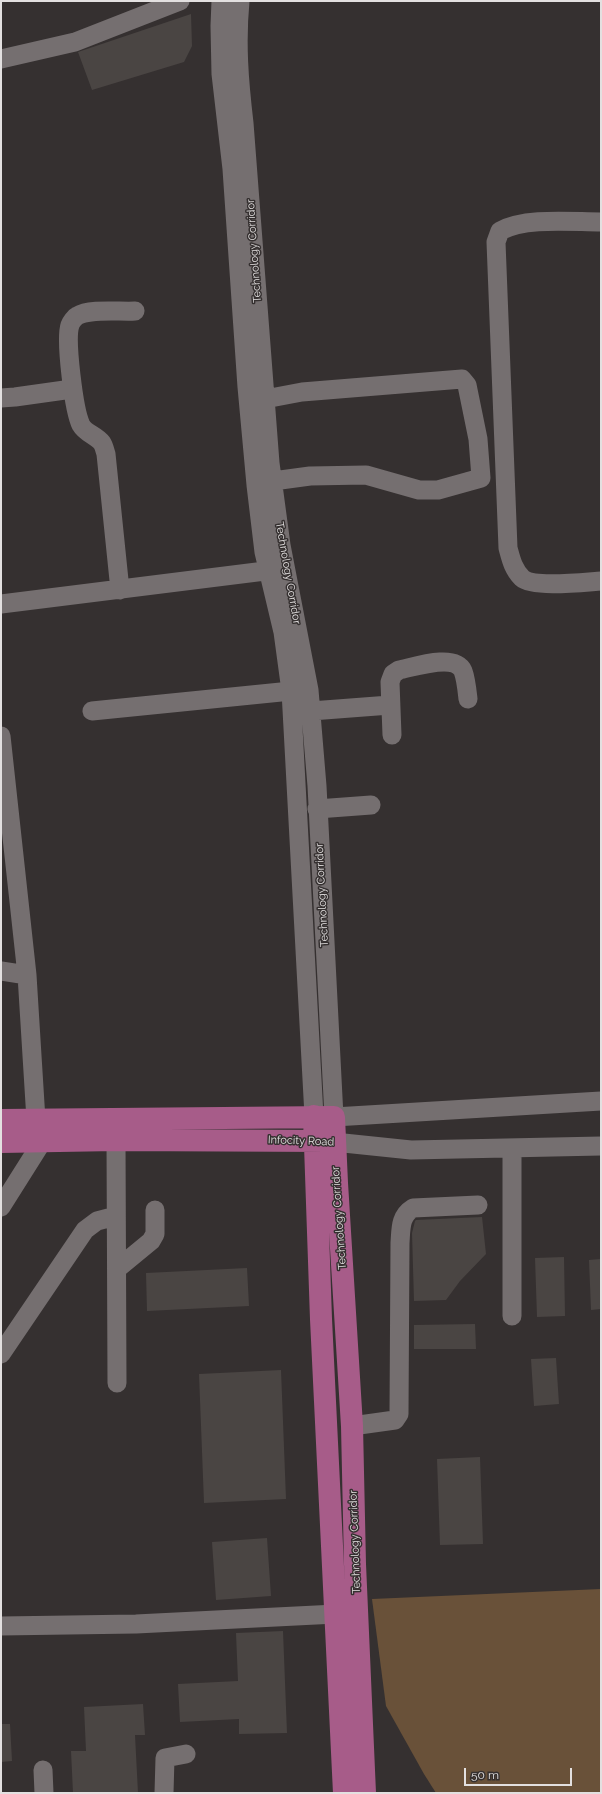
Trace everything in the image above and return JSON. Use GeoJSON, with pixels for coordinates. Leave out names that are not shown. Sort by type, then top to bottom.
{"type":"FeatureCollection","features":[{"type":"Feature","properties":{"kind":"main road","name":"Infocity Road"},"geometry":{"type":"LineString","coordinates":[[1,1120],[324,1117]]}},
{"type":"Feature","properties":{"kind":"main road"},"geometry":{"type":"LineString","coordinates":[[324,1117],[336,1614],[344,1793]]}},
{"type":"Feature","properties":{"kind":"main road","name":"Infocity Road"},"geometry":{"type":"LineString","coordinates":[[1,1142],[116,1140],[324,1141]]}},
{"type":"Feature","properties":{"kind":"main road","name":"Technology Corridor"},"geometry":{"type":"LineString","coordinates":[[324,1141],[352,1426],[355,1564],[365,1793]]}},
{"type":"Feature","properties":{"kind":"street"},"geometry":{"type":"LineString","coordinates":[[1,59],[75,42],[180,1]]}},
{"type":"Feature","properties":{"kind":"street"},"geometry":{"type":"LineString","coordinates":[[221,1],[221,74],[232,169],[246,387],[264,552],[277,570],[291,691],[324,1117]]}},
{"type":"Feature","properties":{"kind":"street","name":"Technology Corridor"},"geometry":{"type":"LineString","coordinates":[[240,1],[237,32],[238,72],[244,123],[265,399],[273,481],[277,570],[310,690],[317,809],[324,1117]]}},
{"type":"Feature","properties":{"kind":"street"},"geometry":{"type":"LineString","coordinates":[[601,222],[525,223],[509,226],[500,231],[496,242],[508,548],[512,567],[523,579],[536,584],[601,581]]}},
{"type":"Feature","properties":{"kind":"street"},"geometry":{"type":"LineString","coordinates":[[120,590],[106,454],[102,444],[96,437],[86,432],[77,416],[72,389],[68,334],[70,324],[77,316],[90,312],[135,311]]}},
{"type":"Feature","properties":{"kind":"street"},"geometry":{"type":"LineString","coordinates":[[265,399],[302,392],[462,379],[468,385],[478,439],[481,478],[438,490],[419,490],[366,475],[310,476],[273,481]]}},
{"type":"Feature","properties":{"kind":"street"},"geometry":{"type":"LineString","coordinates":[[1,398],[72,389]]}},
{"type":"Feature","properties":{"kind":"street"},"geometry":{"type":"LineString","coordinates":[[1,604],[277,570]]}},
{"type":"Feature","properties":{"kind":"street"},"geometry":{"type":"LineString","coordinates":[[392,735],[390,682],[393,674],[399,670],[441,662],[450,662],[457,665],[462,670],[468,699]]}},
{"type":"Feature","properties":{"kind":"street"},"geometry":{"type":"LineString","coordinates":[[92,711],[291,691]]}},
{"type":"Feature","properties":{"kind":"street"},"geometry":{"type":"LineString","coordinates":[[311,711],[390,705]]}},
{"type":"Feature","properties":{"kind":"street"},"geometry":{"type":"LineString","coordinates":[[1,736],[27,975],[36,1120]]}},
{"type":"Feature","properties":{"kind":"street"},"geometry":{"type":"LineString","coordinates":[[317,809],[371,805]]}},
{"type":"Feature","properties":{"kind":"street"},"geometry":{"type":"LineString","coordinates":[[1,971],[27,975]]}},
{"type":"Feature","properties":{"kind":"street","name":"Infocity Road"},"geometry":{"type":"LineString","coordinates":[[324,1117],[601,1101]]}},
{"type":"Feature","properties":{"kind":"street"},"geometry":{"type":"LineString","coordinates":[[116,1140],[117,1383]]}},
{"type":"Feature","properties":{"kind":"street","name":"Infocity Road"},"geometry":{"type":"LineString","coordinates":[[324,1141],[411,1150],[601,1146]]}},
{"type":"Feature","properties":{"kind":"street"},"geometry":{"type":"LineString","coordinates":[[1,1207],[42,1142]]}},
{"type":"Feature","properties":{"kind":"street"},"geometry":{"type":"LineString","coordinates":[[512,1148],[512,1316]]}},
{"type":"Feature","properties":{"kind":"street"},"geometry":{"type":"LineString","coordinates":[[352,1426],[395,1420],[399,1414],[400,1243],[402,1221],[406,1213],[413,1208],[478,1205]]}},
{"type":"Feature","properties":{"kind":"street"},"geometry":{"type":"LineString","coordinates":[[117,1269],[152,1241],[155,1234],[155,1210]]}},
{"type":"Feature","properties":{"kind":"street"},"geometry":{"type":"LineString","coordinates":[[1,1354],[85,1230],[97,1221],[116,1216]]}},
{"type":"Feature","properties":{"kind":"street"},"geometry":{"type":"LineString","coordinates":[[1,1626],[136,1624],[336,1614]]}},
{"type":"Feature","properties":{"kind":"street"},"geometry":{"type":"LineString","coordinates":[[164,1793],[165,1758],[186,1754]]}},
{"type":"Feature","properties":{"kind":"street"},"geometry":{"type":"LineString","coordinates":[[43,1770],[44,1793]]}},
{"type":"Feature","properties":{"kind":"shaded area"},"geometry":{"type":"Polygon","coordinates":[[[601,1589],[601,1793],[436,1793],[386,1706],[372,1599],[601,1589]]]}},
{"type":"Feature","properties":{"kind":"building"},"geometry":{"type":"Polygon","coordinates":[[[191,14],[192,46],[184,62],[92,90],[78,52],[191,14]]]}},
{"type":"Feature","properties":{"kind":"building"},"geometry":{"type":"Polygon","coordinates":[[[482,1217],[486,1254],[460,1281],[446,1300],[414,1301],[412,1233],[415,1221],[482,1217]]]}},
{"type":"Feature","properties":{"kind":"building"},"geometry":{"type":"Polygon","coordinates":[[[564,1257],[565,1316],[537,1317],[535,1258],[564,1257]]]}},
{"type":"Feature","properties":{"kind":"building"},"geometry":{"type":"Polygon","coordinates":[[[601,1259],[601,1309],[591,1310],[589,1260],[601,1259]]]}},
{"type":"Feature","properties":{"kind":"building"},"geometry":{"type":"Polygon","coordinates":[[[247,1268],[249,1306],[147,1311],[146,1273],[247,1268]]]}},
{"type":"Feature","properties":{"kind":"building"},"geometry":{"type":"Polygon","coordinates":[[[475,1324],[476,1349],[414,1349],[414,1325],[475,1324]]]}},
{"type":"Feature","properties":{"kind":"building"},"geometry":{"type":"Polygon","coordinates":[[[556,1358],[559,1404],[534,1406],[531,1359],[556,1358]]]}},
{"type":"Feature","properties":{"kind":"building"},"geometry":{"type":"Polygon","coordinates":[[[281,1370],[286,1499],[204,1503],[199,1374],[281,1370]]]}},
{"type":"Feature","properties":{"kind":"building"},"geometry":{"type":"Polygon","coordinates":[[[480,1457],[483,1544],[440,1545],[437,1459],[480,1457]]]}},
{"type":"Feature","properties":{"kind":"building"},"geometry":{"type":"Polygon","coordinates":[[[267,1538],[271,1596],[216,1600],[212,1542],[267,1538]]]}},
{"type":"Feature","properties":{"kind":"building"},"geometry":{"type":"Polygon","coordinates":[[[283,1631],[287,1733],[239,1734],[239,1719],[180,1722],[178,1684],[238,1681],[236,1633],[283,1631]]]}},
{"type":"Feature","properties":{"kind":"building"},"geometry":{"type":"Polygon","coordinates":[[[143,1704],[145,1735],[135,1735],[138,1793],[73,1793],[71,1751],[86,1751],[84,1707],[143,1704]]]}},
{"type":"Feature","properties":{"kind":"building"},"geometry":{"type":"Polygon","coordinates":[[[1,1724],[10,1724],[12,1761],[1,1762],[1,1724]]]}}]}
